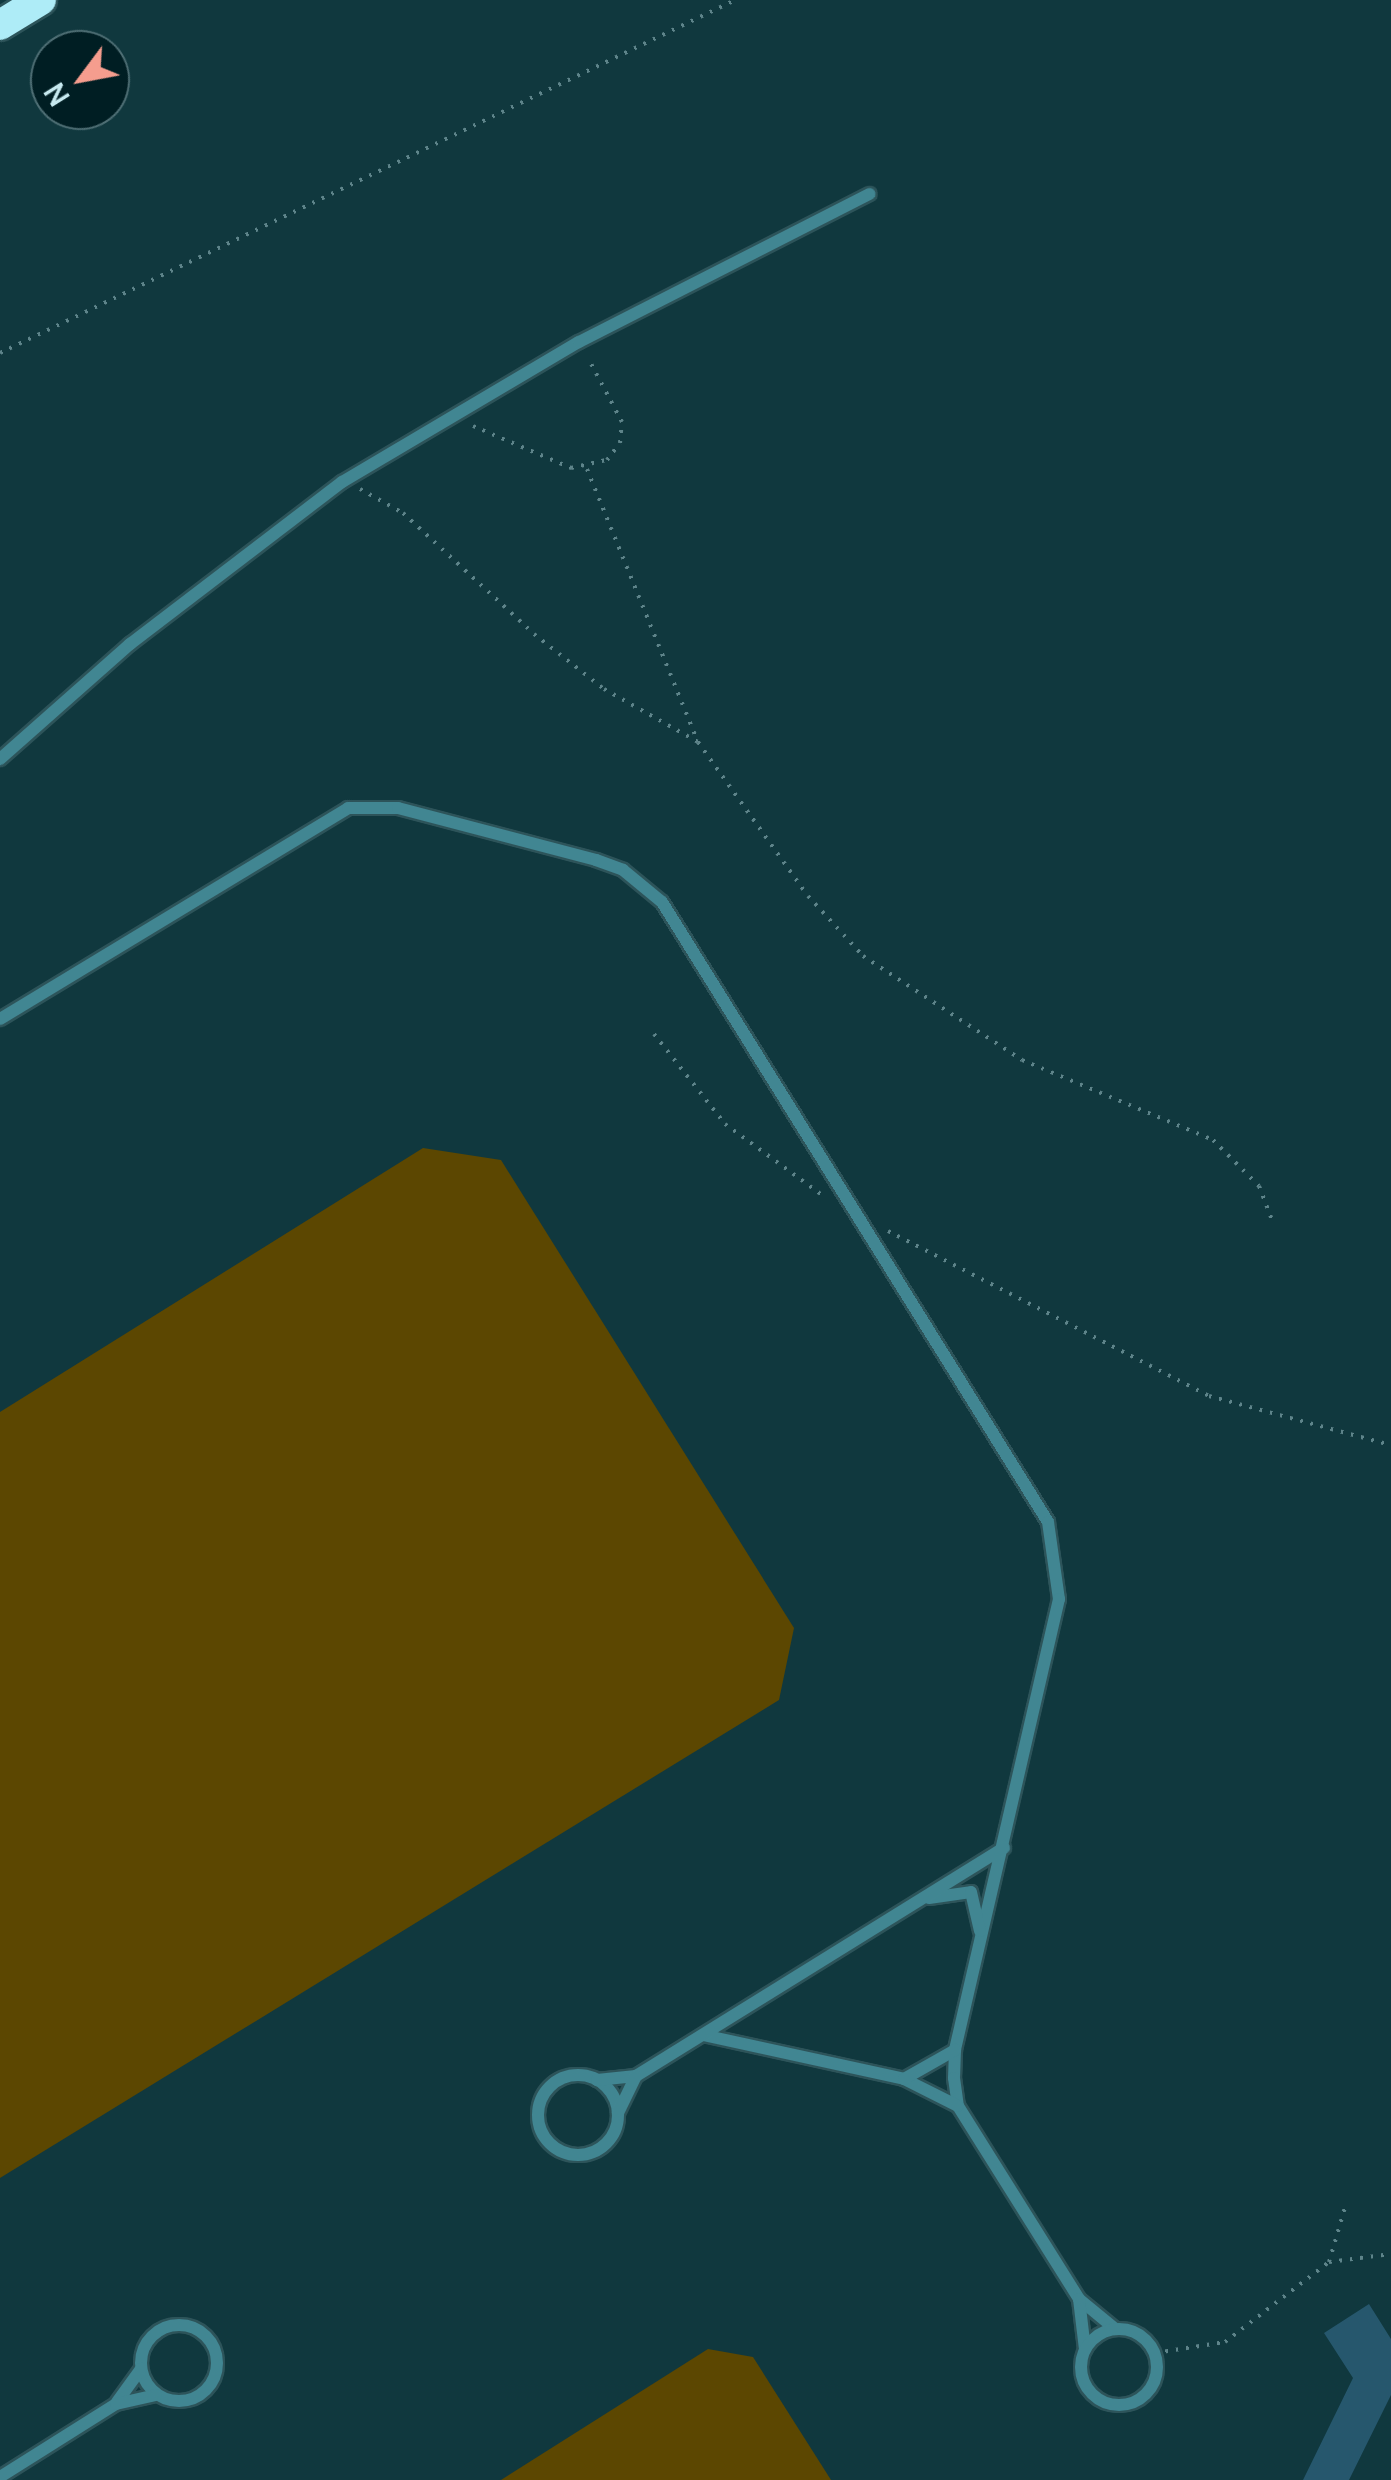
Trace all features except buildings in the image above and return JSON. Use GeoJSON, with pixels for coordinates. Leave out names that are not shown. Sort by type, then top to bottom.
{"type":"FeatureCollection","features":[{"type":"Feature","properties":{"kind":"highway"},"geometry":{"type":"LineString","coordinates":[[0,25],[41,0]]}},
{"type":"Feature","properties":{"kind":"lane"},"geometry":{"type":"LineString","coordinates":[[0,759],[130,644],[342,482],[578,342],[870,194]]}},
{"type":"Feature","properties":{"kind":"lane"},"geometry":{"type":"LineString","coordinates":[[0,1019],[325,818],[348,808],[398,808],[596,860],[644,884],[676,924],[1029,1487],[1058,1560],[1059,1599],[982,1944],[954,2050],[958,2106],[1079,2299],[1114,2328],[1138,2333],[1155,2353],[1152,2388],[1119,2406],[1086,2387],[1079,2299]]}},
{"type":"Feature","properties":{"kind":"lane"},"geometry":{"type":"LineString","coordinates":[[636,2076],[618,2113],[612,2137],[593,2153],[568,2155],[548,2142],[538,2119],[543,2095],[561,2078],[636,2076],[1004,1848]]}},
{"type":"Feature","properties":{"kind":"lane"},"geometry":{"type":"LineString","coordinates":[[916,1901],[972,1892],[982,1944]]}},
{"type":"Feature","properties":{"kind":"lane"},"geometry":{"type":"LineString","coordinates":[[703,2035],[904,2079],[958,2106]]}},
{"type":"Feature","properties":{"kind":"lane"},"geometry":{"type":"LineString","coordinates":[[904,2079],[954,2050]]}},
{"type":"Feature","properties":{"kind":"lane"},"geometry":{"type":"LineString","coordinates":[[598,2080],[618,2113]]}},
{"type":"Feature","properties":{"kind":"lane"},"geometry":{"type":"LineString","coordinates":[[0,2477],[116,2404],[156,2395],[180,2402],[203,2394],[217,2374],[209,2338],[188,2326],[164,2328],[145,2345],[141,2368],[116,2404]]}},
{"type":"Feature","properties":{"kind":"lane"},"geometry":{"type":"LineString","coordinates":[[1085,2349],[1114,2328]]}},
{"type":"Feature","properties":{"kind":"lane"},"geometry":{"type":"LineString","coordinates":[[141,2368],[156,2395]]}},
{"type":"Feature","properties":{"kind":"path"},"geometry":{"type":"LineString","coordinates":[[0,353],[734,1]]}},
{"type":"Feature","properties":{"kind":"path"},"geometry":{"type":"LineString","coordinates":[[468,426],[588,468],[607,460],[620,443],[622,422],[578,342]]}},
{"type":"Feature","properties":{"kind":"path"},"geometry":{"type":"LineString","coordinates":[[588,468],[698,742],[808,896],[863,956],[1022,1060],[1213,1140],[1259,1186],[1272,1220]]}},
{"type":"Feature","properties":{"kind":"path"},"geometry":{"type":"LineString","coordinates":[[342,482],[403,513],[534,634],[604,689],[698,742]]}},
{"type":"Feature","properties":{"kind":"path"},"geometry":{"type":"LineString","coordinates":[[654,1034],[725,1124],[767,1161],[862,1217],[1209,1396],[1391,1445]]}},
{"type":"Feature","properties":{"kind":"path"},"geometry":{"type":"LineString","coordinates":[[1329,2262],[1346,2204]]}},
{"type":"Feature","properties":{"kind":"path"},"geometry":{"type":"LineString","coordinates":[[1155,2353],[1244,2334],[1329,2262],[1391,2254]]}},
{"type":"Feature","properties":{"kind":"shaded area"},"geometry":{"type":"Polygon","coordinates":[[[423,1148],[501,1160],[794,1628],[779,1700],[0,2178],[0,1412],[423,1148]]]}},
{"type":"Feature","properties":{"kind":"shaded area"},"geometry":{"type":"Polygon","coordinates":[[[708,2349],[753,2357],[831,2480],[501,2480],[708,2349]]]}}]}
